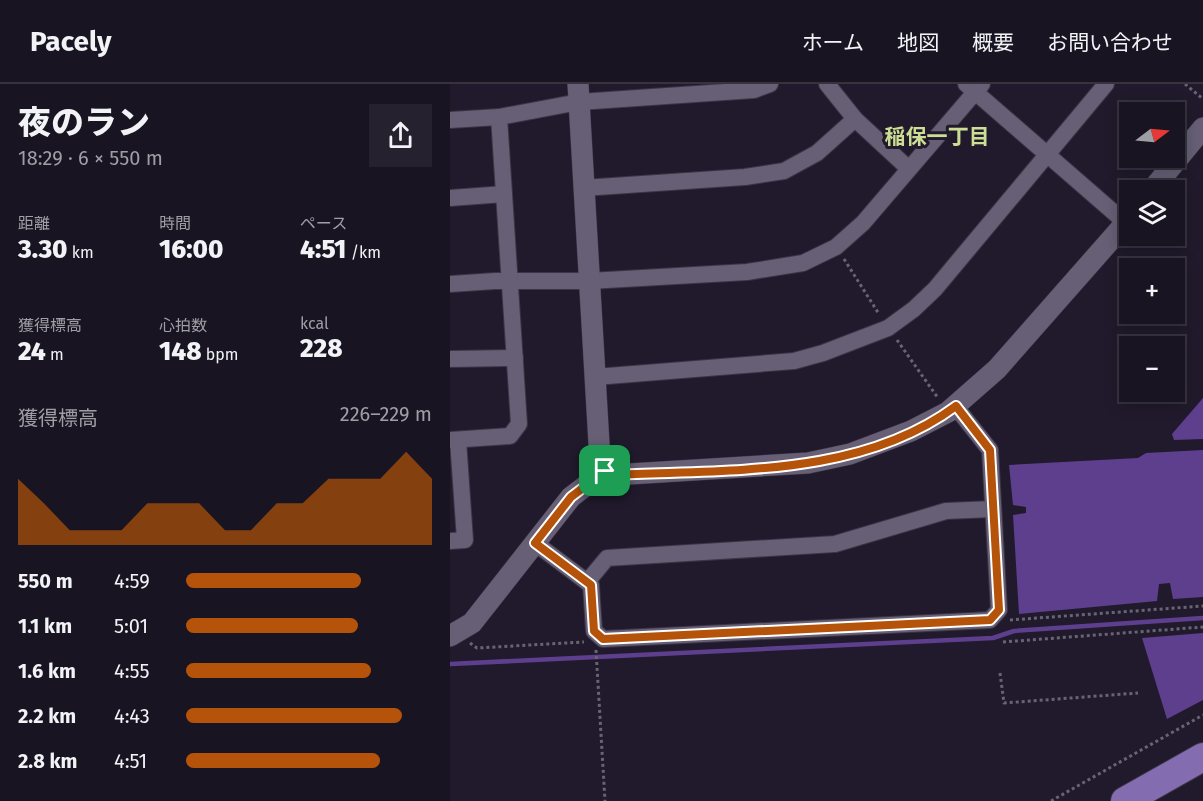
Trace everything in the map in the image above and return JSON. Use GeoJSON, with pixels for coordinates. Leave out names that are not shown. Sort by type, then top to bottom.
{"type":"FeatureCollection","features":[{"type":"Feature","properties":{"kind":"highway"},"geometry":{"type":"LineString","coordinates":[[1125,801],[1203,757]]}},
{"type":"Feature","properties":{"kind":"highway"},"geometry":{"type":"LineString","coordinates":[[1162,801],[1203,779]]}},
{"type":"Feature","properties":{"kind":"street"},"geometry":{"type":"LineString","coordinates":[[450,120],[499,117],[578,93],[742,91],[770,84]]}},
{"type":"Feature","properties":{"kind":"street"},"geometry":{"type":"LineString","coordinates":[[827,84],[855,119],[909,169]]}},
{"type":"Feature","properties":{"kind":"street"},"geometry":{"type":"LineString","coordinates":[[595,377],[794,361],[823,353],[888,328],[935,290],[1106,84]]}},
{"type":"Feature","properties":{"kind":"street"},"geometry":{"type":"LineString","coordinates":[[450,284],[510,280],[589,282],[747,272],[803,263],[836,247],[863,223],[975,87],[1119,212]]}},
{"type":"Feature","properties":{"kind":"street"},"geometry":{"type":"LineString","coordinates":[[578,93],[600,461],[605,471],[613,475],[808,463],[880,444],[911,431],[956,406],[997,369],[1119,230]]}},
{"type":"Feature","properties":{"kind":"street"},"geometry":{"type":"LineString","coordinates":[[450,541],[465,540],[454,440],[510,436],[519,424],[499,117]]}},
{"type":"Feature","properties":{"kind":"street"},"geometry":{"type":"LineString","coordinates":[[583,188],[746,177],[784,171],[817,153],[855,119]]}},
{"type":"Feature","properties":{"kind":"street"},"geometry":{"type":"LineString","coordinates":[[1160,180],[1203,128]]}},
{"type":"Feature","properties":{"kind":"street"},"geometry":{"type":"LineString","coordinates":[[450,198],[504,194]]}},
{"type":"Feature","properties":{"kind":"street"},"geometry":{"type":"LineString","coordinates":[[450,359],[514,358]]}},
{"type":"Feature","properties":{"kind":"street"},"geometry":{"type":"LineString","coordinates":[[535,543],[591,585],[597,643],[603,639],[990,620],[999,610],[990,450],[956,406]]}},
{"type":"Feature","properties":{"kind":"street"},"geometry":{"type":"LineString","coordinates":[[460,639],[571,497],[605,471]]}},
{"type":"Feature","properties":{"kind":"street"},"geometry":{"type":"LineString","coordinates":[[587,582],[607,558],[835,544],[946,511],[993,509]]}},
{"type":"Feature","properties":{"kind":"path"},"geometry":{"type":"LineString","coordinates":[[1185,84],[1203,99]]}},
{"type":"Feature","properties":{"kind":"path"},"geometry":{"type":"LineString","coordinates":[[1002,622],[1203,606]]}},
{"type":"Feature","properties":{"kind":"path"},"geometry":{"type":"LineString","coordinates":[[1003,642],[1203,627]]}},
{"type":"Feature","properties":{"kind":"path"},"geometry":{"type":"LineString","coordinates":[[460,639],[477,648],[597,643],[605,801]]}},
{"type":"Feature","properties":{"kind":"path"},"geometry":{"type":"LineString","coordinates":[[1000,673],[1004,703],[1138,693]]}},
{"type":"Feature","properties":{"kind":"path"},"geometry":{"type":"LineString","coordinates":[[1051,801],[1203,715]]}},
{"type":"Feature","properties":{"kind":"shaded area"},"geometry":{"type":"Polygon","coordinates":[[[1203,398],[1203,439],[1174,440],[1172,434],[1203,398]]]}},
{"type":"Feature","properties":{"kind":"shaded area"},"geometry":{"type":"Polygon","coordinates":[[[1203,450],[1203,597],[1173,599],[1170,583],[1159,584],[1157,601],[1019,614],[1013,515],[1026,513],[1026,507],[1013,505],[1009,465],[1138,458],[1146,453],[1203,450]]]}},
{"type":"Feature","properties":{"kind":"shaded area"},"geometry":{"type":"Polygon","coordinates":[[[1203,633],[1203,700],[1167,719],[1142,638],[1203,633]]]}},
{"type":"Feature","properties":{"kind":"waterway"},"geometry":{"type":"LineString","coordinates":[[450,664],[993,638],[1014,631],[1203,618]]}},
{"type":"Feature","properties":{"kind":"district","name":"稲保一丁目"},"geometry":{"type":"Point","coordinates":[937,137]}},
{"type":"Feature","properties":{"kind":"route"},"geometry":{"type":"LineString","coordinates":[[956,406],[990,450],[999,610],[997,615],[990,620],[603,639],[597,637],[594,631],[591,585],[535,543],[571,497],[605,471],[613,475],[808,463],[850,454],[880,444],[911,431],[956,406]]}}]}
